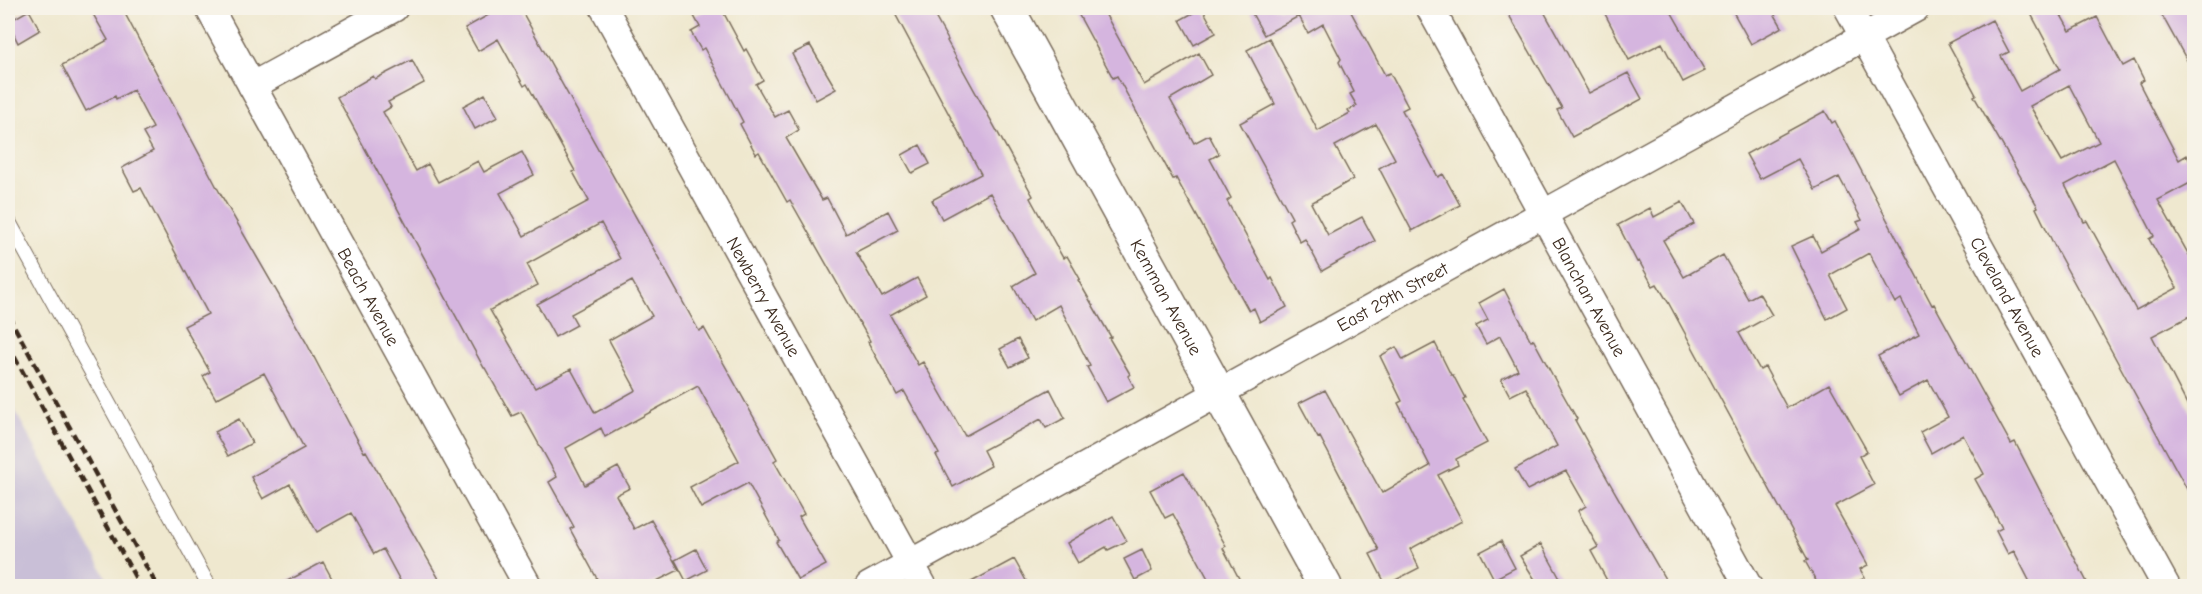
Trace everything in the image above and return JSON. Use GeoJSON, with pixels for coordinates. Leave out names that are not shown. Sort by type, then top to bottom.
{"type":"FeatureCollection","features":[{"type":"Feature","properties":{"kind":"street","name":"Beach Avenue"},"geometry":{"type":"LineString","coordinates":[[210,8],[528,586]]}},
{"type":"Feature","properties":{"kind":"street"},"geometry":{"type":"LineString","coordinates":[[252,86],[394,8]]}},
{"type":"Feature","properties":{"kind":"street","name":"Newberry Avenue"},"geometry":{"type":"LineString","coordinates":[[604,8],[916,575]]}},
{"type":"Feature","properties":{"kind":"street","name":"Kemman Avenue"},"geometry":{"type":"LineString","coordinates":[[1007,8],[1325,586]]}},
{"type":"Feature","properties":{"kind":"street","name":"Blanchan Avenue"},"geometry":{"type":"LineString","coordinates":[[1430,8],[1748,586]]}},
{"type":"Feature","properties":{"kind":"street","name":"Cleveland Avenue"},"geometry":{"type":"LineString","coordinates":[[1848,8],[2166,586]]}},
{"type":"Feature","properties":{"kind":"street","name":"East 29th Street"},"geometry":{"type":"LineString","coordinates":[[869,586],[916,575],[1220,394],[1916,8]]}},
{"type":"Feature","properties":{"kind":"lane"},"geometry":{"type":"LineString","coordinates":[[8,219],[209,586]]}},
{"type":"Feature","properties":{"kind":"shaded area"},"geometry":{"type":"Polygon","coordinates":[[[8,398],[111,586],[8,586],[8,398]]]}},
{"type":"Feature","properties":{"kind":"building"},"geometry":{"type":"Polygon","coordinates":[[[105,8],[122,8],[221,195],[306,342],[364,452],[366,451],[443,586],[403,586],[383,549],[374,554],[351,513],[317,532],[290,484],[263,499],[251,477],[304,448],[264,373],[216,399],[203,376],[210,372],[184,326],[208,314],[141,188],[134,191],[122,168],[153,151],[143,133],[153,128],[133,90],[116,99],[115,96],[86,111],[62,65],[108,40],[93,14],[105,8]]]}},
{"type":"Feature","properties":{"kind":"building"},"geometry":{"type":"Polygon","coordinates":[[[501,8],[520,8],[699,331],[704,328],[777,459],[774,461],[804,514],[799,517],[826,565],[798,580],[776,542],[779,540],[748,483],[701,508],[690,487],[739,461],[698,386],[605,437],[601,428],[566,448],[585,485],[618,467],[630,488],[616,495],[634,529],[651,520],[679,570],[647,586],[601,586],[570,529],[574,527],[549,482],[557,477],[521,412],[512,416],[484,368],[337,97],[373,76],[375,79],[412,60],[424,83],[388,102],[391,107],[383,112],[416,171],[428,164],[438,182],[478,161],[484,172],[522,152],[534,175],[500,193],[524,236],[589,201],[527,84],[524,86],[498,39],[478,51],[465,28],[501,8]],[[601,223],[527,264],[538,285],[490,310],[535,388],[571,369],[595,413],[636,390],[609,340],[652,316],[632,281],[571,314],[577,325],[555,337],[537,304],[620,259],[601,223]]]}},
{"type":"Feature","properties":{"kind":"building"},"geometry":{"type":"Polygon","coordinates":[[[710,8],[721,8],[744,51],[746,49],[763,80],[756,84],[775,117],[788,110],[799,130],[786,138],[822,200],[827,198],[846,234],[888,211],[898,230],[856,252],[882,297],[917,278],[926,295],[890,315],[918,365],[923,362],[965,436],[1050,389],[1065,418],[1046,428],[1041,419],[983,450],[991,466],[953,487],[936,455],[939,454],[904,391],[897,395],[868,342],[870,341],[790,200],[787,202],[759,152],[756,154],[740,124],[743,122],[704,48],[701,50],[691,32],[700,27],[694,16],[710,8]]]}},
{"type":"Feature","properties":{"kind":"building"},"geometry":{"type":"Polygon","coordinates":[[[892,8],[930,8],[1033,196],[1030,198],[1063,258],[1067,256],[1080,279],[1078,280],[1111,337],[1109,338],[1130,374],[1128,376],[1134,387],[1106,402],[1087,367],[1090,366],[1059,305],[1032,321],[1013,286],[1035,273],[990,193],[942,219],[932,200],[981,174],[892,8]]]}},
{"type":"Feature","properties":{"kind":"building"},"geometry":{"type":"Polygon","coordinates":[[[1075,8],[1102,8],[1144,85],[1199,53],[1211,75],[1170,99],[1194,143],[1209,135],[1219,154],[1210,159],[1231,198],[1227,201],[1287,307],[1260,322],[1254,308],[1249,311],[1176,178],[1173,179],[1117,76],[1113,78],[1075,8]]]}},
{"type":"Feature","properties":{"kind":"building"},"geometry":{"type":"Polygon","coordinates":[[[1202,8],[1216,33],[1194,45],[1180,20],[1202,8]]]}},
{"type":"Feature","properties":{"kind":"building"},"geometry":{"type":"Polygon","coordinates":[[[1249,8],[1354,8],[1350,10],[1385,75],[1390,73],[1408,107],[1402,110],[1438,177],[1443,174],[1460,205],[1412,231],[1379,168],[1395,159],[1376,124],[1335,146],[1353,179],[1311,203],[1328,235],[1362,217],[1375,241],[1322,271],[1305,239],[1300,242],[1289,220],[1292,218],[1240,123],[1275,104],[1247,50],[1269,38],[1318,131],[1350,113],[1348,110],[1357,106],[1350,94],[1354,92],[1339,62],[1341,59],[1323,24],[1308,33],[1299,16],[1264,35],[1249,8]]]}},
{"type":"Feature","properties":{"kind":"building"},"geometry":{"type":"Polygon","coordinates":[[[1505,8],[1542,8],[1589,93],[1628,73],[1642,99],[1572,137],[1557,110],[1562,108],[1505,8]]]}},
{"type":"Feature","properties":{"kind":"building"},"geometry":{"type":"Polygon","coordinates":[[[1602,8],[1669,8],[1705,71],[1683,82],[1662,43],[1629,60],[1602,8]]]}},
{"type":"Feature","properties":{"kind":"building"},"geometry":{"type":"Polygon","coordinates":[[[1731,8],[1771,8],[1782,27],[1751,44],[1731,8]]]}},
{"type":"Feature","properties":{"kind":"building"},"geometry":{"type":"Polygon","coordinates":[[[2028,8],[2057,8],[2070,31],[2097,17],[2123,66],[2134,60],[2144,80],[2139,83],[2179,160],[2187,155],[2194,169],[2194,181],[2158,200],[2194,264],[2194,320],[2192,315],[2152,336],[2194,418],[2194,502],[2057,251],[2036,208],[2038,207],[1974,96],[1976,95],[1948,43],[1992,20],[2009,52],[2001,56],[2020,91],[2060,69],[2028,8]],[[2069,85],[2030,106],[2062,161],[2099,142],[2069,85]],[[2114,159],[2065,185],[2136,310],[2177,288],[2149,239],[2154,236],[2114,159]]]}},
{"type":"Feature","properties":{"kind":"building"},"geometry":{"type":"Polygon","coordinates":[[[2158,8],[2194,8],[2194,73],[2158,8]]]}},
{"type":"Feature","properties":{"kind":"building"},"geometry":{"type":"Polygon","coordinates":[[[29,10],[40,30],[18,43],[8,22],[29,10]]]}},
{"type":"Feature","properties":{"kind":"building"},"geometry":{"type":"Polygon","coordinates":[[[810,45],[836,89],[816,100],[792,54],[810,45]]]}},
{"type":"Feature","properties":{"kind":"building"},"geometry":{"type":"Polygon","coordinates":[[[485,94],[498,117],[475,129],[463,106],[485,94]]]}},
{"type":"Feature","properties":{"kind":"building"},"geometry":{"type":"Polygon","coordinates":[[[1825,111],[1832,123],[1835,121],[1932,305],[1934,304],[2011,444],[2015,442],[2089,586],[2032,586],[2014,551],[2008,554],[1996,531],[2002,528],[1975,479],[1984,474],[1963,435],[1931,453],[1920,432],[1948,417],[1928,380],[1899,396],[1878,356],[1919,334],[1901,299],[1895,303],[1869,253],[1830,275],[1847,308],[1827,319],[1791,246],[1813,236],[1821,251],[1861,229],[1857,222],[1862,220],[1839,177],[1815,190],[1798,159],[1760,179],[1746,154],[1825,111]]]}},
{"type":"Feature","properties":{"kind":"building"},"geometry":{"type":"Polygon","coordinates":[[[920,145],[930,164],[912,173],[902,155],[920,145]]]}},
{"type":"Feature","properties":{"kind":"building"},"geometry":{"type":"Polygon","coordinates":[[[1682,202],[1694,224],[1663,240],[1684,277],[1723,255],[1748,299],[1759,293],[1772,315],[1739,333],[1760,370],[1765,367],[1787,408],[1829,384],[1867,451],[1859,456],[1874,485],[1835,506],[1868,565],[1860,569],[1865,578],[1849,586],[1819,586],[1805,561],[1808,560],[1668,302],[1657,284],[1653,286],[1639,261],[1637,262],[1618,225],[1650,208],[1654,217],[1682,202]]]}},
{"type":"Feature","properties":{"kind":"building"},"geometry":{"type":"Polygon","coordinates":[[[1504,289],[1531,341],[1533,339],[1577,419],[1575,420],[1608,480],[1669,586],[1610,586],[1591,551],[1598,547],[1578,511],[1586,506],[1566,471],[1527,490],[1515,469],[1557,446],[1526,388],[1510,396],[1501,379],[1518,370],[1500,336],[1486,344],[1476,326],[1488,320],[1479,303],[1504,289]]]}},
{"type":"Feature","properties":{"kind":"building"},"geometry":{"type":"Polygon","coordinates":[[[1018,339],[1028,358],[1010,367],[1000,349],[1018,339]]]}},
{"type":"Feature","properties":{"kind":"building"},"geometry":{"type":"Polygon","coordinates":[[[1435,343],[1487,443],[1456,459],[1458,465],[1438,475],[1462,521],[1410,549],[1419,568],[1386,585],[1370,554],[1379,550],[1320,437],[1318,438],[1299,403],[1325,390],[1382,493],[1430,466],[1398,403],[1402,401],[1380,356],[1396,347],[1403,360],[1435,343]]]}},
{"type":"Feature","properties":{"kind":"building"},"geometry":{"type":"Polygon","coordinates":[[[239,419],[252,443],[228,456],[215,432],[239,419]]]}},
{"type":"Feature","properties":{"kind":"building"},"geometry":{"type":"Polygon","coordinates":[[[1184,472],[1226,546],[1223,548],[1243,586],[1212,586],[1173,514],[1165,518],[1150,490],[1184,472]]]}},
{"type":"Feature","properties":{"kind":"building"},"geometry":{"type":"Polygon","coordinates":[[[1113,516],[1127,541],[1108,550],[1106,547],[1078,563],[1067,543],[1113,516]]]}},
{"type":"Feature","properties":{"kind":"building"},"geometry":{"type":"Polygon","coordinates":[[[1501,541],[1515,568],[1494,579],[1480,552],[1501,541]]]}},
{"type":"Feature","properties":{"kind":"building"},"geometry":{"type":"Polygon","coordinates":[[[1541,544],[1564,586],[1539,586],[1520,556],[1541,544]]]}},
{"type":"Feature","properties":{"kind":"building"},"geometry":{"type":"Polygon","coordinates":[[[696,549],[707,570],[686,581],[675,560],[696,549]]]}},
{"type":"Feature","properties":{"kind":"building"},"geometry":{"type":"Polygon","coordinates":[[[1142,550],[1152,571],[1135,580],[1124,559],[1142,550]]]}},
{"type":"Feature","properties":{"kind":"building"},"geometry":{"type":"Polygon","coordinates":[[[1014,559],[1029,586],[964,586],[1014,559]]]}},
{"type":"Feature","properties":{"kind":"building"},"geometry":{"type":"Polygon","coordinates":[[[323,562],[336,586],[278,586],[323,562]]]}},
{"type":"Feature","properties":{"kind":"railway"},"geometry":{"type":"LineString","coordinates":[[8,315],[157,586]]}},
{"type":"Feature","properties":{"kind":"railway"},"geometry":{"type":"LineString","coordinates":[[8,345],[140,586]]}}]}
